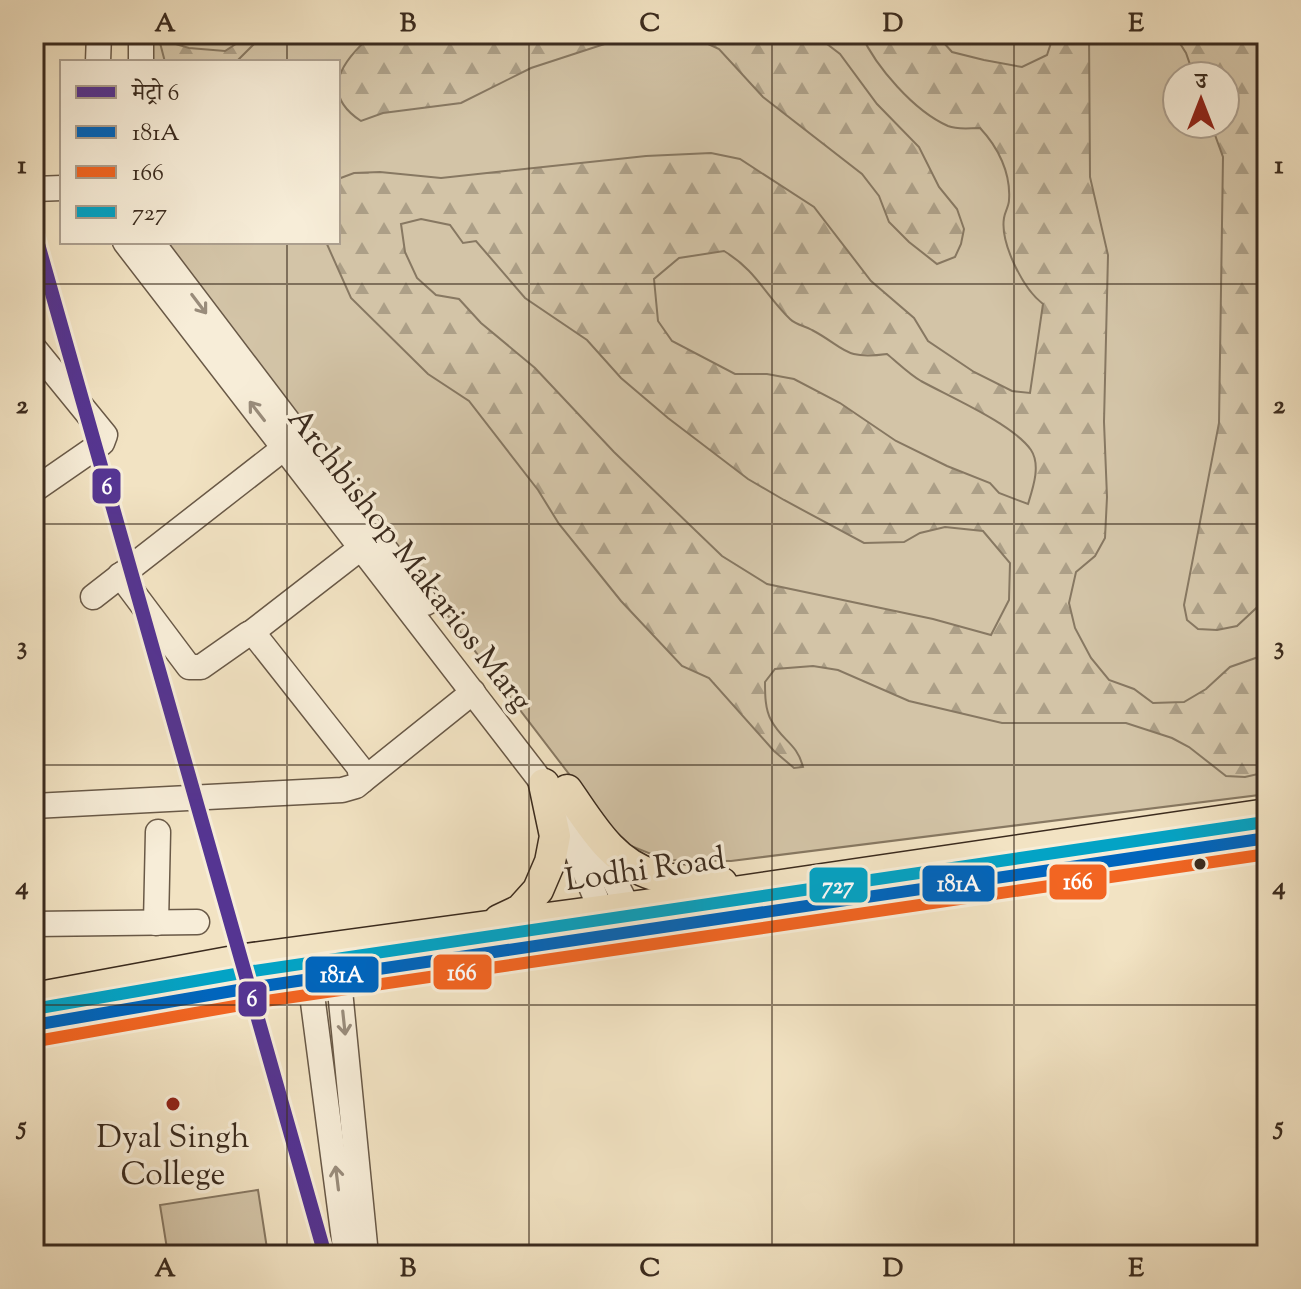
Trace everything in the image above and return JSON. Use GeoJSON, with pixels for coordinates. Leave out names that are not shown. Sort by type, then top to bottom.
{"type":"FeatureCollection","features":[{"type":"Feature","properties":{"kind":"main road"},"geometry":{"type":"LineString","coordinates":[[556,787],[628,865],[657,876],[763,888]]}},
{"type":"Feature","properties":{"kind":"main road"},"geometry":{"type":"LineString","coordinates":[[486,926],[520,910],[538,890],[550,862],[555,836],[556,787]]}},
{"type":"Feature","properties":{"kind":"main road","name":"Lodhi Road"},"geometry":{"type":"LineString","coordinates":[[34,1025],[486,926],[621,922],[763,888],[1267,814]]}},
{"type":"Feature","properties":{"kind":"main road","name":"Lodhi Road"},"geometry":{"type":"LineString","coordinates":[[34,998],[112,981],[323,962],[1267,838]]}},
{"type":"Feature","properties":{"kind":"street"},"geometry":{"type":"LineString","coordinates":[[98,60],[99,34]]}},
{"type":"Feature","properties":{"kind":"street"},"geometry":{"type":"LineString","coordinates":[[141,34],[141,60]]}},
{"type":"Feature","properties":{"kind":"street"},"geometry":{"type":"LineString","coordinates":[[34,189],[60,188]]}},
{"type":"Feature","properties":{"kind":"street","name":"Archbishop Makarios Marg"},"geometry":{"type":"LineString","coordinates":[[127,244],[292,442],[556,787],[554,798],[621,922]]}},
{"type":"Feature","properties":{"kind":"street","name":"Archbishop Makarios Marg"},"geometry":{"type":"LineString","coordinates":[[153,244],[362,547],[473,692],[556,787]]}},
{"type":"Feature","properties":{"kind":"street"},"geometry":{"type":"LineString","coordinates":[[34,348],[105,435],[102,443],[34,490]]}},
{"type":"Feature","properties":{"kind":"street"},"geometry":{"type":"LineString","coordinates":[[93,597],[292,442]]}},
{"type":"Feature","properties":{"kind":"street"},"geometry":{"type":"LineString","coordinates":[[120,575],[189,667],[201,667],[251,633],[362,547]]}},
{"type":"Feature","properties":{"kind":"street"},"geometry":{"type":"LineString","coordinates":[[251,633],[359,767],[362,781]]}},
{"type":"Feature","properties":{"kind":"street"},"geometry":{"type":"LineString","coordinates":[[34,806],[342,790],[356,786],[473,692]]}},
{"type":"Feature","properties":{"kind":"street"},"geometry":{"type":"LineString","coordinates":[[156,923],[158,832]]}},
{"type":"Feature","properties":{"kind":"street"},"geometry":{"type":"LineString","coordinates":[[34,924],[197,922]]}},
{"type":"Feature","properties":{"kind":"street"},"geometry":{"type":"LineString","coordinates":[[323,962],[346,1255]]}},
{"type":"Feature","properties":{"kind":"street"},"geometry":{"type":"LineString","coordinates":[[323,962],[366,1255]]}},
{"type":"Feature","properties":{"kind":"green space"},"geometry":{"type":"Polygon","coordinates":[[[148,34],[1267,34],[1267,794],[731,861],[666,860],[621,842],[164,244],[340,244],[340,60],[147,60],[148,34]]]}},
{"type":"Feature","properties":{"kind":"green space"},"geometry":{"type":"Polygon","coordinates":[[[243,34],[264,34],[238,60],[164,60],[159,39],[189,48],[225,51],[242,40],[243,34]]]}},
{"type":"Feature","properties":{"kind":"green space"},"geometry":{"type":"Polygon","coordinates":[[[373,34],[649,34],[629,36],[531,68],[461,103],[383,113],[361,121],[340,99],[340,76],[353,54],[373,34]]]}},
{"type":"Feature","properties":{"kind":"green space"},"geometry":{"type":"Polygon","coordinates":[[[676,34],[814,34],[840,54],[877,104],[919,147],[939,187],[957,209],[964,229],[955,257],[937,264],[909,242],[889,222],[879,196],[862,174],[763,97],[719,49],[691,36],[676,34]]]}},
{"type":"Feature","properties":{"kind":"green space"},"geometry":{"type":"Polygon","coordinates":[[[861,34],[936,34],[952,52],[1022,67],[1047,55],[1054,34],[1089,34],[1090,177],[1108,255],[1104,422],[1107,497],[1105,538],[1095,556],[1076,572],[1069,603],[1075,628],[1091,658],[1109,680],[1134,689],[1153,703],[1184,702],[1206,689],[1230,667],[1267,654],[1267,772],[1245,777],[1226,776],[1189,747],[1126,723],[1002,723],[909,701],[838,670],[813,666],[775,669],[765,682],[769,716],[797,752],[803,767],[794,768],[774,751],[709,678],[682,666],[621,601],[559,524],[538,490],[469,401],[428,374],[351,298],[327,244],[340,244],[340,178],[354,173],[380,172],[441,178],[646,156],[711,153],[740,159],[814,207],[871,281],[914,318],[928,341],[974,372],[1012,391],[1030,393],[1043,304],[1028,288],[1009,252],[1004,218],[1009,190],[1002,161],[980,128],[952,127],[935,119],[897,87],[861,34]],[[421,219],[401,224],[405,252],[417,278],[436,295],[459,299],[481,323],[535,368],[614,452],[722,556],[767,584],[933,619],[991,635],[1009,600],[1010,563],[983,531],[945,527],[920,533],[904,542],[864,543],[784,500],[748,479],[668,418],[621,378],[587,340],[525,298],[476,241],[463,243],[450,225],[421,219]],[[724,251],[679,258],[654,279],[658,321],[672,341],[735,374],[767,374],[794,379],[840,403],[896,441],[990,483],[999,493],[1028,504],[1035,463],[1031,450],[1022,440],[996,421],[917,378],[887,354],[853,354],[795,323],[724,251]]]}},
{"type":"Feature","properties":{"kind":"green space"},"geometry":{"type":"Polygon","coordinates":[[[1174,34],[1267,34],[1267,598],[1237,626],[1217,630],[1198,629],[1187,620],[1184,605],[1219,423],[1223,157],[1217,140],[1241,140],[1241,60],[1188,60],[1174,34]]]}},
{"type":"Feature","properties":{"kind":"green space"},"geometry":{"type":"Polygon","coordinates":[[[258,1190],[268,1255],[168,1255],[160,1205],[258,1190]]]}},
{"type":"Feature","properties":{"kind":"metro line","name":"6"},"geometry":{"type":"LineString","coordinates":[[34,230],[325,1255]]}},
{"type":"Feature","properties":{"kind":"transit line","name":"727"},"geometry":{"type":"LineString","coordinates":[[34,1009],[247,972],[1265,822]]}},
{"type":"Feature","properties":{"kind":"transit line","name":"181A"},"geometry":{"type":"LineString","coordinates":[[34,1025],[250,988],[1267,838]]}},
{"type":"Feature","properties":{"kind":"transit line","name":"166"},"geometry":{"type":"LineString","coordinates":[[37,1041],[252,1003],[1267,854]]}},
{"type":"Feature","properties":{"kind":"place","name":"Dyal Singh College"},"geometry":{"type":"Point","coordinates":[173,1104]}}]}
